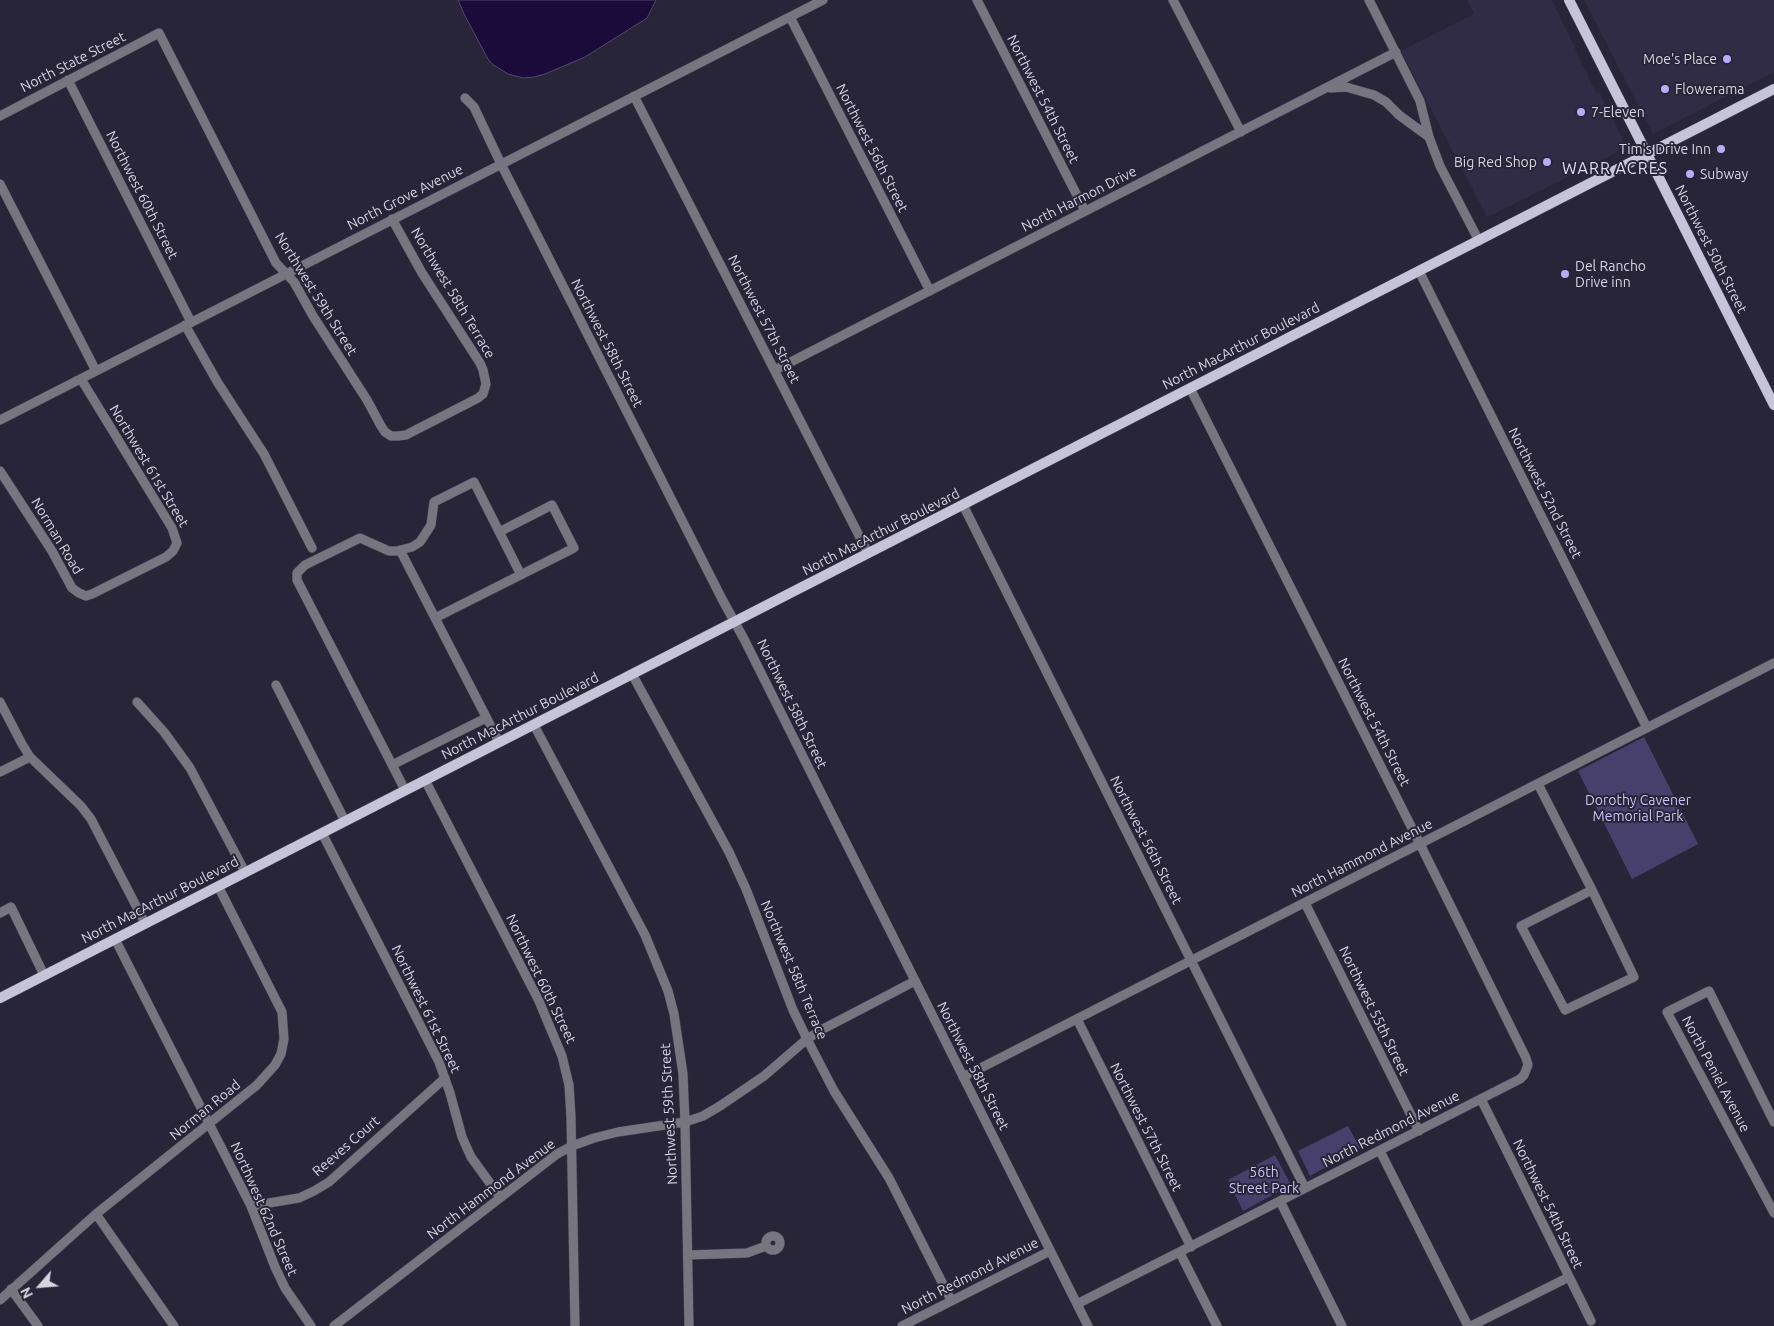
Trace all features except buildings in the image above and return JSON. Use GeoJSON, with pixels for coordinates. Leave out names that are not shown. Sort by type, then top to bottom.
{"type":"FeatureCollection","features":[{"type":"Feature","properties":{"kind":"main road","name":"Northwest 50th Street"},"geometry":{"type":"LineString","coordinates":[[1569,0],[1774,405]]}},
{"type":"Feature","properties":{"kind":"main road","name":"North MacArthur Boulevard"},"geometry":{"type":"LineString","coordinates":[[0,998],[1774,89]]}},
{"type":"Feature","properties":{"kind":"street","name":"North Grove Avenue"},"geometry":{"type":"LineString","coordinates":[[0,420],[823,0]]}},
{"type":"Feature","properties":{"kind":"street","name":"Northwest 54th Street"},"geometry":{"type":"LineString","coordinates":[[977,0],[1085,211]]}},
{"type":"Feature","properties":{"kind":"street"},"geometry":{"type":"LineString","coordinates":[[1173,0],[1241,132]]}},
{"type":"Feature","properties":{"kind":"street"},"geometry":{"type":"LineString","coordinates":[[1369,0],[1420,101],[1429,137],[1440,166],[1478,241]]}},
{"type":"Feature","properties":{"kind":"street","name":"Northwest 56th Street"},"geometry":{"type":"LineString","coordinates":[[790,17],[930,291]]}},
{"type":"Feature","properties":{"kind":"street","name":"North State Street"},"geometry":{"type":"LineString","coordinates":[[0,116],[159,33]]}},
{"type":"Feature","properties":{"kind":"street","name":"Northwest 59th Street"},"geometry":{"type":"LineString","coordinates":[[159,33],[276,263],[294,282],[385,432],[391,436],[406,435],[441,417]]}},
{"type":"Feature","properties":{"kind":"street","name":"North Harmon Drive"},"geometry":{"type":"LineString","coordinates":[[774,370],[1396,52]]}},
{"type":"Feature","properties":{"kind":"street","name":"Northwest 60th Street"},"geometry":{"type":"LineString","coordinates":[[68,80],[218,383],[267,461],[312,548]]}},
{"type":"Feature","properties":{"kind":"street"},"geometry":{"type":"LineString","coordinates":[[1326,88],[1346,87],[1374,95],[1386,102],[1399,115],[1429,137]]}},
{"type":"Feature","properties":{"kind":"street","name":"Northwest 57th Street"},"geometry":{"type":"LineString","coordinates":[[634,96],[868,553]]}},
{"type":"Feature","properties":{"kind":"street","name":"Northwest 58th Street"},"geometry":{"type":"LineString","coordinates":[[465,98],[474,107],[500,164],[735,622],[1088,1326]]}},
{"type":"Feature","properties":{"kind":"street"},"geometry":{"type":"LineString","coordinates":[[0,184],[96,371]]}},
{"type":"Feature","properties":{"kind":"street","name":"Northwest 58th Terrace"},"geometry":{"type":"LineString","coordinates":[[392,219],[422,273],[480,363],[486,378],[486,389],[483,394],[441,417]]}},
{"type":"Feature","properties":{"kind":"street","name":"Northwest 52nd Street"},"geometry":{"type":"LineString","coordinates":[[1419,271],[1647,728]]}},
{"type":"Feature","properties":{"kind":"street","name":"Northwest 61st Street"},"geometry":{"type":"LineString","coordinates":[[81,379],[176,536],[177,543],[173,551],[166,557],[129,576]]}},
{"type":"Feature","properties":{"kind":"street","name":"Northwest 54th Street"},"geometry":{"type":"LineString","coordinates":[[1190,388],[1526,1058],[1527,1070]]}},
{"type":"Feature","properties":{"kind":"street","name":"Norman Road"},"geometry":{"type":"LineString","coordinates":[[0,471],[52,551],[72,588],[86,596],[129,576]]}},
{"type":"Feature","properties":{"kind":"street"},"geometry":{"type":"LineString","coordinates":[[405,790],[297,580],[297,573],[305,566],[360,538],[389,550],[412,547],[420,542],[431,525],[434,502],[474,482],[521,575]]}},
{"type":"Feature","properties":{"kind":"street","name":"Northwest 56th Street"},"geometry":{"type":"LineString","coordinates":[[963,504],[1305,1188]]}},
{"type":"Feature","properties":{"kind":"street"},"geometry":{"type":"LineString","coordinates":[[435,618],[574,548],[552,505],[499,532]]}},
{"type":"Feature","properties":{"kind":"street"},"geometry":{"type":"LineString","coordinates":[[400,550],[499,742]]}},
{"type":"Feature","properties":{"kind":"street","name":"North Hammond Avenue"},"geometry":{"type":"LineString","coordinates":[[963,1077],[1774,663]]}},
{"type":"Feature","properties":{"kind":"street","name":"Northwest 58th Terrace"},"geometry":{"type":"LineString","coordinates":[[632,674],[746,889],[790,1002],[807,1039],[834,1091],[889,1178],[951,1300]]}},
{"type":"Feature","properties":{"kind":"street"},"geometry":{"type":"LineString","coordinates":[[276,685],[345,821]]}},
{"type":"Feature","properties":{"kind":"street"},"geometry":{"type":"LineString","coordinates":[[0,702],[30,757],[81,806],[91,819],[145,923]]}},
{"type":"Feature","properties":{"kind":"street"},"geometry":{"type":"LineString","coordinates":[[137,702],[164,732],[190,768],[245,872]]}},
{"type":"Feature","properties":{"kind":"street"},"geometry":{"type":"LineString","coordinates":[[392,765],[486,718]]}},
{"type":"Feature","properties":{"kind":"street","name":"Northwest 59th Street"},"geometry":{"type":"LineString","coordinates":[[534,725],[657,960],[668,991],[678,1032],[683,1074],[689,1326]]}},
{"type":"Feature","properties":{"kind":"street"},"geometry":{"type":"LineString","coordinates":[[0,772],[30,757]]}},
{"type":"Feature","properties":{"kind":"street","name":"Northwest 60th Street"},"geometry":{"type":"LineString","coordinates":[[425,780],[552,1028],[562,1056],[568,1085],[572,1146],[575,1326]]}},
{"type":"Feature","properties":{"kind":"street"},"geometry":{"type":"LineString","coordinates":[[1538,784],[1592,890],[1634,977],[1565,1010],[1521,926],[1592,890]]}},
{"type":"Feature","properties":{"kind":"street","name":"Northwest 61st Street"},"geometry":{"type":"LineString","coordinates":[[322,833],[439,1062],[462,1137],[476,1164],[500,1197]]}},
{"type":"Feature","properties":{"kind":"street","name":"Norman Road"},"geometry":{"type":"LineString","coordinates":[[0,1300],[96,1214],[210,1124],[268,1075],[276,1065],[281,1054],[284,1039],[282,1012],[218,886]]}},
{"type":"Feature","properties":{"kind":"street","name":"Northwest 55th Street"},"geometry":{"type":"LineString","coordinates":[[1305,903],[1419,1131]]}},
{"type":"Feature","properties":{"kind":"street"},"geometry":{"type":"LineString","coordinates":[[0,913],[11,907],[44,975]]}},
{"type":"Feature","properties":{"kind":"street","name":"Northwest 62nd Street"},"geometry":{"type":"LineString","coordinates":[[115,939],[251,1206],[274,1267],[285,1288],[311,1326]]}},
{"type":"Feature","properties":{"kind":"street","name":"North Hammond Avenue"},"geometry":{"type":"LineString","coordinates":[[334,1326],[556,1154],[594,1138],[618,1132],[685,1122],[703,1116],[764,1076],[807,1039],[839,1019],[915,981]]}},
{"type":"Feature","properties":{"kind":"street","name":"North Peniel Avenue"},"geometry":{"type":"LineString","coordinates":[[1774,1122],[1708,991],[1667,1012],[1774,1213]]}},
{"type":"Feature","properties":{"kind":"street","name":"Northwest 57th Street"},"geometry":{"type":"LineString","coordinates":[[1077,1019],[1191,1247]]}},
{"type":"Feature","properties":{"kind":"street","name":"North Redmond Avenue"},"geometry":{"type":"LineString","coordinates":[[1077,1304],[1520,1079],[1527,1070]]}},
{"type":"Feature","properties":{"kind":"street","name":"Reeves Court"},"geometry":{"type":"LineString","coordinates":[[251,1206],[299,1198],[314,1192],[329,1182],[445,1078]]}},
{"type":"Feature","properties":{"kind":"street","name":"Northwest 54th Street"},"geometry":{"type":"LineString","coordinates":[[1481,1099],[1591,1321]]}},
{"type":"Feature","properties":{"kind":"street"},"geometry":{"type":"LineString","coordinates":[[1380,1151],[1470,1326],[1569,1277]]}},
{"type":"Feature","properties":{"kind":"street"},"geometry":{"type":"LineString","coordinates":[[1280,1202],[1342,1326]]}},
{"type":"Feature","properties":{"kind":"street"},"geometry":{"type":"LineString","coordinates":[[96,1214],[174,1326]]}},
{"type":"Feature","properties":{"kind":"street"},"geometry":{"type":"LineString","coordinates":[[688,1255],[747,1252],[766,1246]]}},
{"type":"Feature","properties":{"kind":"street","name":"North Redmond Avenue"},"geometry":{"type":"LineString","coordinates":[[902,1326],[1050,1252]]}},
{"type":"Feature","properties":{"kind":"street"},"geometry":{"type":"LineString","coordinates":[[1180,1253],[1217,1326]]}},
{"type":"Feature","properties":{"kind":"street"},"geometry":{"type":"LineString","coordinates":[[11,1289],[38,1326]]}},
{"type":"Feature","properties":{"kind":"shaded area"},"geometry":{"type":"Polygon","coordinates":[[[458,0],[656,0],[647,18],[585,57],[545,74],[523,78],[508,74],[492,64],[458,0]]]}},
{"type":"Feature","properties":{"kind":"shaded area"},"geometry":{"type":"Polygon","coordinates":[[[1467,0],[1552,0],[1596,93],[1599,92],[1621,135],[1622,141],[1617,152],[1487,217],[1401,51],[1474,14],[1467,0]]]}},
{"type":"Feature","properties":{"kind":"shaded area"},"geometry":{"type":"Polygon","coordinates":[[[1584,0],[1774,0],[1774,72],[1653,134],[1584,0]]]}},
{"type":"Feature","properties":{"kind":"green space","name":"Dorothy Cavener Memorial Park"},"geometry":{"type":"Polygon","coordinates":[[[1644,737],[1698,844],[1632,879],[1578,771],[1644,737]]]}},
{"type":"Feature","properties":{"kind":"green space","name":"56th Street Park"},"geometry":{"type":"Polygon","coordinates":[[[1348,1126],[1360,1148],[1310,1176],[1298,1151],[1348,1126]]]}},
{"type":"Feature","properties":{"kind":"green space","name":"56th Street Park"},"geometry":{"type":"Polygon","coordinates":[[[1275,1155],[1291,1185],[1243,1211],[1228,1180],[1275,1155]]]}},
{"type":"Feature","properties":{"kind":"place","name":"Moe's Place"},"geometry":{"type":"Point","coordinates":[1727,59]}},
{"type":"Feature","properties":{"kind":"place","name":"Flowerama"},"geometry":{"type":"Point","coordinates":[1665,89]}},
{"type":"Feature","properties":{"kind":"place","name":"7-Eleven"},"geometry":{"type":"Point","coordinates":[1581,112]}},
{"type":"Feature","properties":{"kind":"place","name":"Tim's Drive Inn"},"geometry":{"type":"Point","coordinates":[1721,149]}},
{"type":"Feature","properties":{"kind":"place","name":"Big Red Shop"},"geometry":{"type":"Point","coordinates":[1547,162]}},
{"type":"Feature","properties":{"kind":"place","name":"Subway"},"geometry":{"type":"Point","coordinates":[1690,174]}},
{"type":"Feature","properties":{"kind":"place","name":"Del Rancho Drive inn"},"geometry":{"type":"Point","coordinates":[1565,274]}},
{"type":"Feature","properties":{"kind":"district","name":"WARR ACRES"},"geometry":{"type":"Point","coordinates":[1615,169]}}]}
